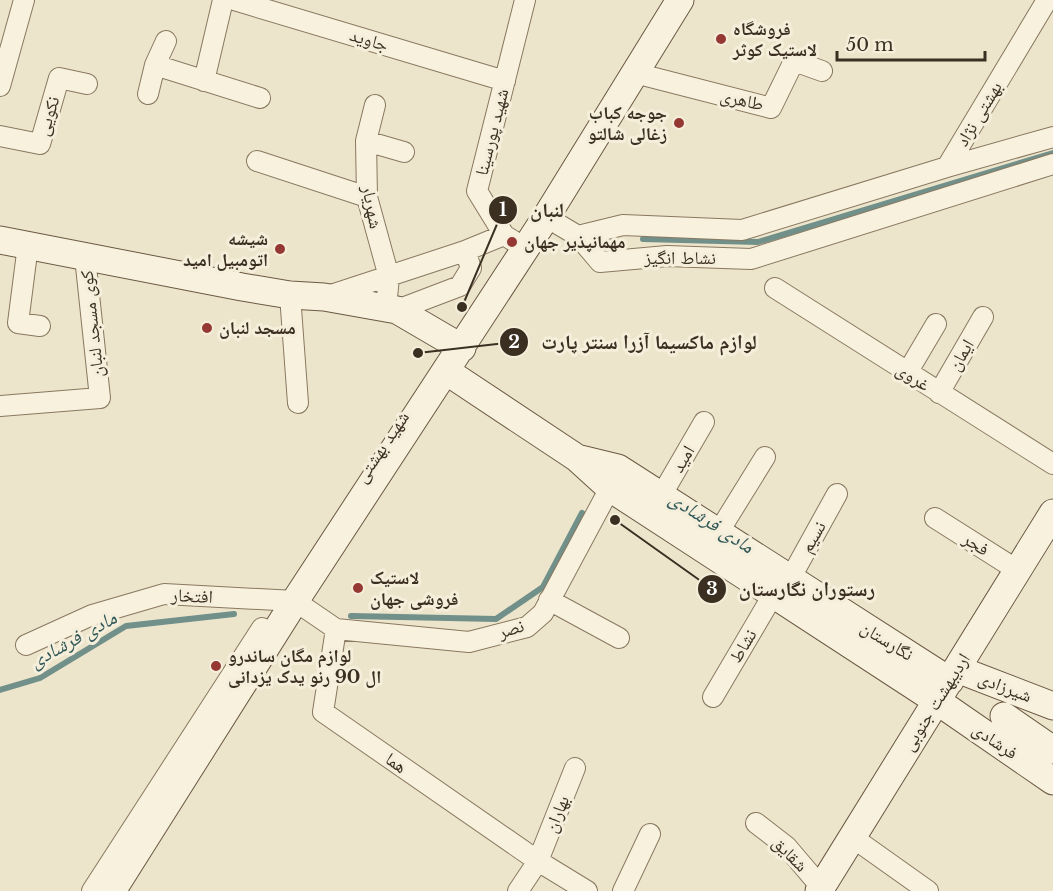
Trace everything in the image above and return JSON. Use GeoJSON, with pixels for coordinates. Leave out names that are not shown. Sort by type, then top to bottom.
{"type":"FeatureCollection","features":[{"type":"Feature","properties":{"kind":"street"},"geometry":{"type":"LineString","coordinates":[[0,86],[24,0]]}},
{"type":"Feature","properties":{"kind":"street"},"geometry":{"type":"LineString","coordinates":[[204,81],[223,0]]}},
{"type":"Feature","properties":{"kind":"street","name":"جاوید"},"geometry":{"type":"LineString","coordinates":[[234,0],[505,81]]}},
{"type":"Feature","properties":{"kind":"street","name":"شهید پورسینا"},"geometry":{"type":"LineString","coordinates":[[515,242],[477,191],[525,0]]}},
{"type":"Feature","properties":{"kind":"street","name":"شهید بهشتی"},"geometry":{"type":"LineString","coordinates":[[101,889],[457,345],[515,242],[666,0]]}},
{"type":"Feature","properties":{"kind":"street","name":"شهید بهشتی"},"geometry":{"type":"LineString","coordinates":[[515,242],[546,217],[680,0]]}},
{"type":"Feature","properties":{"kind":"street","name":"بهشتی نژاد"},"geometry":{"type":"LineString","coordinates":[[947,167],[1047,0]]}},
{"type":"Feature","properties":{"kind":"street"},"geometry":{"type":"LineString","coordinates":[[148,94],[155,65],[166,41]]}},
{"type":"Feature","properties":{"kind":"street","name":"طاهری"},"geometry":{"type":"LineString","coordinates":[[634,73],[771,108],[794,61],[822,71]]}},
{"type":"Feature","properties":{"kind":"street"},"geometry":{"type":"LineString","coordinates":[[155,65],[260,98]]}},
{"type":"Feature","properties":{"kind":"street","name":"نکویی"},"geometry":{"type":"LineString","coordinates":[[0,136],[40,144],[59,78],[87,84]]}},
{"type":"Feature","properties":{"kind":"street","name":"شهریار"},"geometry":{"type":"LineString","coordinates":[[375,105],[366,141],[367,197],[389,277],[391,309]]}},
{"type":"Feature","properties":{"kind":"street","name":"نشاط انگیز"},"geometry":{"type":"LineString","coordinates":[[1053,137],[742,230],[622,225],[578,236],[600,262],[668,256],[751,259],[1053,164]]}},
{"type":"Feature","properties":{"kind":"street"},"geometry":{"type":"LineString","coordinates":[[366,141],[404,152]]}},
{"type":"Feature","properties":{"kind":"street"},"geometry":{"type":"LineString","coordinates":[[257,161],[367,197]]}},
{"type":"Feature","properties":{"kind":"street"},"geometry":{"type":"LineString","coordinates":[[546,217],[578,236]]}},
{"type":"Feature","properties":{"kind":"street"},"geometry":{"type":"LineString","coordinates":[[0,240],[290,295],[324,297],[391,309],[457,345]]}},
{"type":"Feature","properties":{"kind":"street"},"geometry":{"type":"LineString","coordinates":[[324,297],[465,251],[515,242]]}},
{"type":"Feature","properties":{"kind":"street"},"geometry":{"type":"LineString","coordinates":[[28,245],[18,323],[40,326]]}},
{"type":"Feature","properties":{"kind":"street"},"geometry":{"type":"LineString","coordinates":[[391,309],[460,286],[471,268],[465,251]]}},
{"type":"Feature","properties":{"kind":"street","name":"کوی مسجد لنبان"},"geometry":{"type":"LineString","coordinates":[[0,406],[100,398],[85,257]]}},
{"type":"Feature","properties":{"kind":"street","name":"غروی"},"geometry":{"type":"LineString","coordinates":[[775,288],[1053,464]]}},
{"type":"Feature","properties":{"kind":"street"},"geometry":{"type":"LineString","coordinates":[[290,295],[298,402]]}},
{"type":"Feature","properties":{"kind":"street","name":"ایمان"},"geometry":{"type":"LineString","coordinates":[[939,393],[983,317]]}},
{"type":"Feature","properties":{"kind":"street"},"geometry":{"type":"LineString","coordinates":[[907,373],[936,324]]}},
{"type":"Feature","properties":{"kind":"street","name":"شهید بهشتی"},"geometry":{"type":"LineString","coordinates":[[288,600],[446,371],[457,345]]}},
{"type":"Feature","properties":{"kind":"street","name":"نگارستان"},"geometry":{"type":"LineString","coordinates":[[446,371],[577,458],[610,488],[948,684]]}},
{"type":"Feature","properties":{"kind":"street","name":"امید"},"geometry":{"type":"LineString","coordinates":[[661,496],[704,422]]}},
{"type":"Feature","properties":{"kind":"street"},"geometry":{"type":"LineString","coordinates":[[718,533],[765,457]]}},
{"type":"Feature","properties":{"kind":"street","name":"نگارستان"},"geometry":{"type":"LineString","coordinates":[[577,458],[618,468],[718,533],[781,587]]}},
{"type":"Feature","properties":{"kind":"street","name":"نصر"},"geometry":{"type":"LineString","coordinates":[[336,629],[469,642],[527,627],[543,613],[610,488]]}},
{"type":"Feature","properties":{"kind":"street","name":"نسیم"},"geometry":{"type":"LineString","coordinates":[[781,587],[837,494]]}},
{"type":"Feature","properties":{"kind":"street","name":"اردیبهشت جنوبی"},"geometry":{"type":"LineString","coordinates":[[820,889],[1053,513]]}},
{"type":"Feature","properties":{"kind":"street","name":"فجر"},"geometry":{"type":"LineString","coordinates":[[936,519],[1017,570]]}},
{"type":"Feature","properties":{"kind":"street","name":"نشاط"},"geometry":{"type":"LineString","coordinates":[[713,697],[781,587]]}},
{"type":"Feature","properties":{"kind":"street","name":"افتخار"},"geometry":{"type":"LineString","coordinates":[[26,645],[92,615],[164,594],[288,600]]}},
{"type":"Feature","properties":{"kind":"street"},"geometry":{"type":"LineString","coordinates":[[288,600],[336,629]]}},
{"type":"Feature","properties":{"kind":"street"},"geometry":{"type":"LineString","coordinates":[[549,600],[619,638]]}},
{"type":"Feature","properties":{"kind":"street","name":"هما"},"geometry":{"type":"LineString","coordinates":[[336,629],[323,712],[538,861]]}},
{"type":"Feature","properties":{"kind":"street","name":"شیرزادی"},"geometry":{"type":"LineString","coordinates":[[948,684],[1053,706]]}},
{"type":"Feature","properties":{"kind":"street","name":"فرشادی"},"geometry":{"type":"LineString","coordinates":[[948,684],[1053,781]]}},
{"type":"Feature","properties":{"kind":"street","name":"فرشادی"},"geometry":{"type":"LineString","coordinates":[[1004,717],[1053,750]]}},
{"type":"Feature","properties":{"kind":"street","name":"بهاران"},"geometry":{"type":"LineString","coordinates":[[518,891],[538,861],[575,768]]}},
{"type":"Feature","properties":{"kind":"street","name":"شقایق"},"geometry":{"type":"LineString","coordinates":[[756,823],[788,847],[820,889]]}},
{"type":"Feature","properties":{"kind":"street"},"geometry":{"type":"LineString","coordinates":[[623,891],[651,834]]}},
{"type":"Feature","properties":{"kind":"street"},"geometry":{"type":"LineString","coordinates":[[852,837],[928,891]]}},
{"type":"Feature","properties":{"kind":"street"},"geometry":{"type":"LineString","coordinates":[[538,861],[587,891]]}},
{"type":"Feature","properties":{"kind":"waterway"},"geometry":{"type":"LineString","coordinates":[[643,239],[758,242],[1053,153]]}},
{"type":"Feature","properties":{"kind":"waterway","name":"مادی فرشادی"},"geometry":{"type":"LineString","coordinates":[[351,616],[496,619],[543,587],[582,513]]}},
{"type":"Feature","properties":{"kind":"waterway","name":"مادی فرشادی"},"geometry":{"type":"LineString","coordinates":[[0,690],[40,678],[126,626],[234,614]]}},
{"type":"Feature","properties":{"kind":"place","name":"فروشگاه لاستیک کوثر"},"geometry":{"type":"Point","coordinates":[721,39]}},
{"type":"Feature","properties":{"kind":"place","name":"جوجه کباب زغالی شالتو"},"geometry":{"type":"Point","coordinates":[679,123]}},
{"type":"Feature","properties":{"kind":"place","name":"مهمانپذیر جهان"},"geometry":{"type":"Point","coordinates":[512,242]}},
{"type":"Feature","properties":{"kind":"place","name":"شیشه اتومبیل امید"},"geometry":{"type":"Point","coordinates":[280,249]}},
{"type":"Feature","properties":{"kind":"place","name":"لنبان"},"geometry":{"type":"Point","coordinates":[462,307]}},
{"type":"Feature","properties":{"kind":"place","name":"مسجد لنبان"},"geometry":{"type":"Point","coordinates":[207,328]}},
{"type":"Feature","properties":{"kind":"place","name":"لوازم ماکسیما آزرا سنتر پارت"},"geometry":{"type":"Point","coordinates":[418,353]}},
{"type":"Feature","properties":{"kind":"place","name":"رستوران نگارستان"},"geometry":{"type":"Point","coordinates":[615,520]}},
{"type":"Feature","properties":{"kind":"place","name":"لاستیک فروشی جهان"},"geometry":{"type":"Point","coordinates":[358,588]}},
{"type":"Feature","properties":{"kind":"place","name":"لوازم مگان ساندرو ال 90 رنو یدک یزدانی"},"geometry":{"type":"Point","coordinates":[216,666]}}]}
